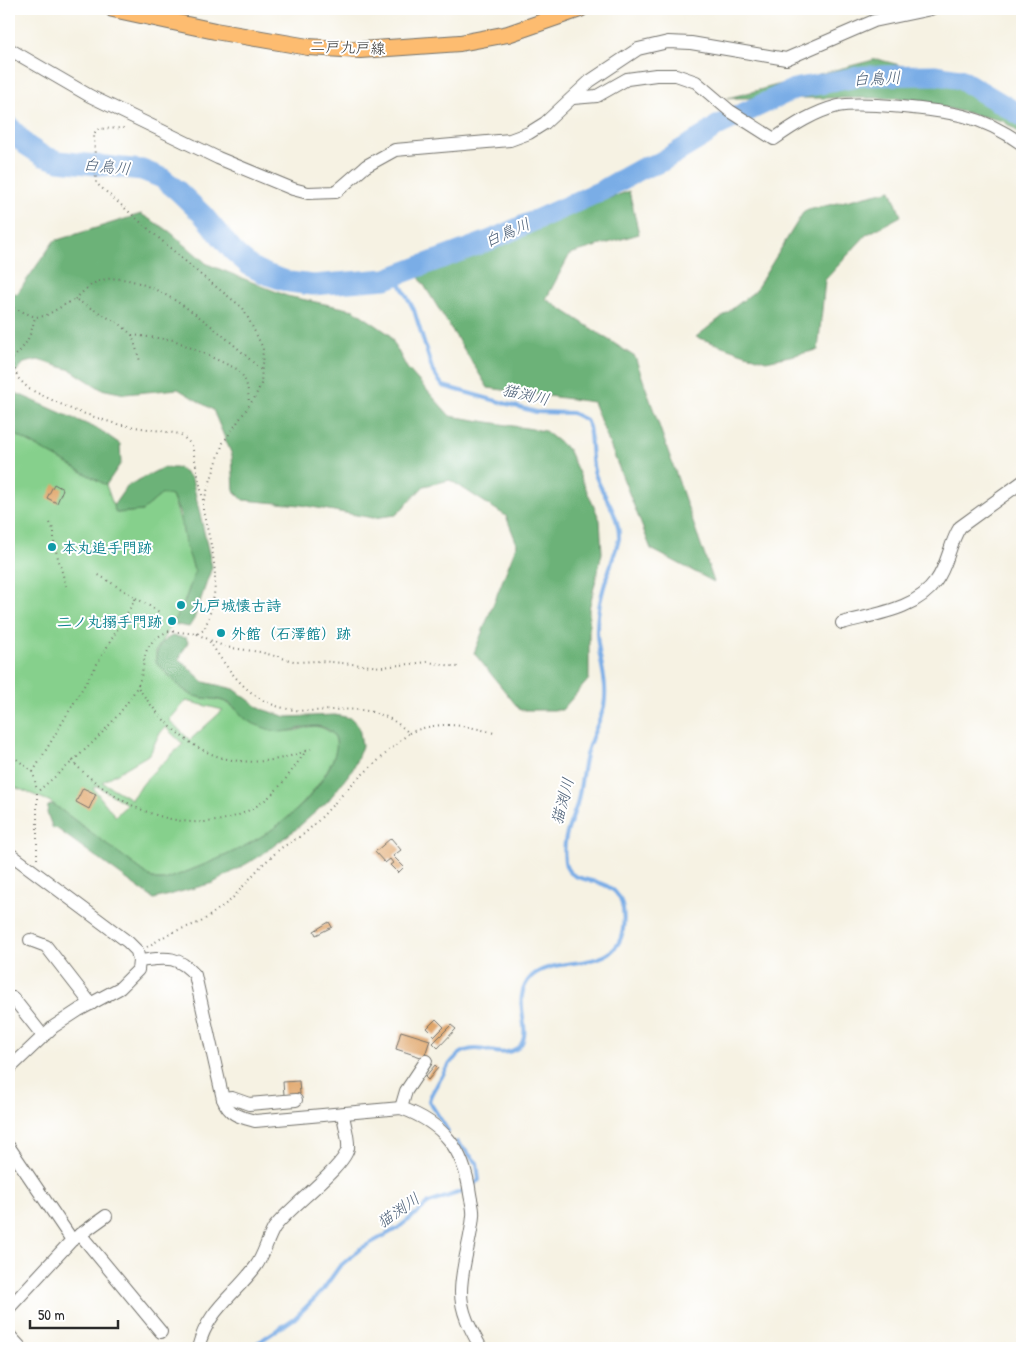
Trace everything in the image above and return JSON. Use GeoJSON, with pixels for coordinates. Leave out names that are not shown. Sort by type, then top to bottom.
{"type":"FeatureCollection","features":[{"type":"Feature","properties":{"kind":"main road","name":"二戸九戸線"},"geometry":{"type":"LineString","coordinates":[[113,9],[215,31],[299,46],[360,50],[460,43],[508,34],[550,13],[580,9]]}},
{"type":"Feature","properties":{"kind":"street"},"geometry":{"type":"LineString","coordinates":[[9,49],[90,96],[218,158],[292,189],[308,193],[336,192],[366,166],[395,150],[510,140],[529,133],[545,123],[590,81],[638,49],[668,42],[691,43],[786,59],[874,22],[931,9]]}},
{"type":"Feature","properties":{"kind":"street"},"geometry":{"type":"LineString","coordinates":[[573,98],[597,96],[627,79],[656,75],[676,75],[696,82],[730,111],[774,139],[815,114],[840,106],[865,106],[964,116],[1008,134],[1022,144]]}},
{"type":"Feature","properties":{"kind":"street"},"geometry":{"type":"LineString","coordinates":[[842,623],[908,605],[921,597],[936,582],[953,538],[960,527],[1022,482]]}},
{"type":"Feature","properties":{"kind":"street"},"geometry":{"type":"LineString","coordinates":[[9,853],[117,933],[138,956],[138,970],[120,988],[53,1027],[9,1069]]}},
{"type":"Feature","properties":{"kind":"street"},"geometry":{"type":"LineString","coordinates":[[30,940],[46,946],[91,1004]]}},
{"type":"Feature","properties":{"kind":"street"},"geometry":{"type":"LineString","coordinates":[[138,956],[173,958],[186,965],[195,975],[223,1099],[226,1107],[234,1115],[255,1121],[401,1108],[421,1115],[445,1132],[461,1157],[468,1173],[473,1214],[461,1291],[464,1316],[481,1348]]}},
{"type":"Feature","properties":{"kind":"street"},"geometry":{"type":"LineString","coordinates":[[14,998],[43,1036]]}},
{"type":"Feature","properties":{"kind":"street"},"geometry":{"type":"LineString","coordinates":[[401,1108],[406,1091],[426,1061]]}},
{"type":"Feature","properties":{"kind":"street"},"geometry":{"type":"LineString","coordinates":[[223,1099],[232,1098],[249,1104],[296,1100]]}},
{"type":"Feature","properties":{"kind":"street"},"geometry":{"type":"LineString","coordinates":[[198,1348],[203,1329],[219,1306],[257,1264],[274,1229],[303,1197],[341,1161],[348,1148],[343,1114]]}},
{"type":"Feature","properties":{"kind":"street"},"geometry":{"type":"LineString","coordinates":[[9,1147],[76,1237],[161,1332]]}},
{"type":"Feature","properties":{"kind":"street"},"geometry":{"type":"LineString","coordinates":[[10,1303],[76,1237],[106,1216]]}},
{"type":"Feature","properties":{"kind":"street"},"geometry":{"type":"LineString","coordinates":[[9,1335],[21,1348]]}},
{"type":"Feature","properties":{"kind":"path"},"geometry":{"type":"LineString","coordinates":[[124,122],[124,128],[97,129],[94,134],[96,182],[200,275],[243,308],[262,348],[262,384],[223,443],[203,503]]}},
{"type":"Feature","properties":{"kind":"path"},"geometry":{"type":"LineString","coordinates":[[9,306],[36,317],[50,314],[102,280],[113,279],[146,285],[166,294],[191,311],[262,371]]}},
{"type":"Feature","properties":{"kind":"path"},"geometry":{"type":"LineString","coordinates":[[75,299],[106,315],[132,335],[174,340],[237,370],[244,377],[247,385],[249,405]]}},
{"type":"Feature","properties":{"kind":"path"},"geometry":{"type":"LineString","coordinates":[[36,317],[30,338],[10,361],[18,378],[29,388],[73,410],[116,424],[180,434],[192,445],[203,511],[216,566],[216,579],[207,621],[204,630],[197,634]]}},
{"type":"Feature","properties":{"kind":"path"},"geometry":{"type":"LineString","coordinates":[[132,335],[140,361]]}},
{"type":"Feature","properties":{"kind":"path"},"geometry":{"type":"LineString","coordinates":[[50,523],[54,531],[57,555],[66,586]]}},
{"type":"Feature","properties":{"kind":"path"},"geometry":{"type":"LineString","coordinates":[[97,574],[161,614]]}},
{"type":"Feature","properties":{"kind":"path"},"geometry":{"type":"LineString","coordinates":[[32,772],[136,598]]}},
{"type":"Feature","properties":{"kind":"path"},"geometry":{"type":"LineString","coordinates":[[37,792],[108,726],[138,686],[146,648],[157,638],[169,631],[197,634],[226,647],[260,652],[297,662],[322,661],[382,667],[428,662],[458,667]]}},
{"type":"Feature","properties":{"kind":"path"},"geometry":{"type":"LineString","coordinates":[[208,639],[226,666],[248,688],[271,704],[292,709],[358,709],[377,712],[410,733]]}},
{"type":"Feature","properties":{"kind":"path"},"geometry":{"type":"LineString","coordinates":[[138,686],[176,733],[201,750],[234,761],[252,761],[288,758],[311,749]]}},
{"type":"Feature","properties":{"kind":"path"},"geometry":{"type":"LineString","coordinates":[[138,956],[170,933],[201,922],[231,900],[261,866],[281,848],[304,834],[354,782],[410,733],[437,724],[472,726],[494,733]]}},
{"type":"Feature","properties":{"kind":"path"},"geometry":{"type":"LineString","coordinates":[[72,761],[89,779],[139,808],[166,820],[190,823],[215,821],[239,815],[260,803],[278,790],[306,751]]}},
{"type":"Feature","properties":{"kind":"path"},"geometry":{"type":"LineString","coordinates":[[9,753],[32,772],[37,792],[36,872]]}},
{"type":"Feature","properties":{"kind":"green space"},"geometry":{"type":"Polygon","coordinates":[[[877,59],[992,90],[1022,105],[1022,135],[1003,121],[902,98],[728,98],[877,59]]]}},
{"type":"Feature","properties":{"kind":"green space"},"geometry":{"type":"Polygon","coordinates":[[[891,190],[901,216],[866,235],[825,280],[818,350],[766,361],[696,337],[755,291],[804,211],[891,190]]]}},
{"type":"Feature","properties":{"kind":"green space"},"geometry":{"type":"Polygon","coordinates":[[[629,191],[639,234],[570,254],[546,299],[635,357],[714,582],[651,549],[593,402],[488,388],[414,269],[629,191]]]}},
{"type":"Feature","properties":{"kind":"green space"},"geometry":{"type":"Polygon","coordinates":[[[141,214],[169,231],[207,264],[287,296],[354,310],[389,334],[407,368],[450,416],[545,431],[568,449],[600,520],[602,553],[589,609],[589,679],[562,710],[520,710],[474,653],[517,544],[506,516],[450,480],[424,486],[396,515],[373,518],[301,505],[243,500],[234,491],[232,455],[213,410],[178,389],[125,394],[101,389],[71,370],[38,360],[24,363],[9,379],[9,291],[17,294],[54,241],[141,214]]]}},
{"type":"Feature","properties":{"kind":"green space"},"geometry":{"type":"Polygon","coordinates":[[[9,390],[100,430],[120,444],[121,463],[106,485],[9,431],[9,390]]]}},
{"type":"Feature","properties":{"kind":"green space"},"geometry":{"type":"Polygon","coordinates":[[[9,431],[106,485],[116,513],[142,511],[162,494],[172,496],[195,572],[184,603],[156,651],[156,662],[178,685],[192,695],[225,702],[234,707],[249,721],[260,725],[290,731],[313,726],[324,729],[333,734],[336,744],[333,759],[319,783],[302,804],[283,821],[239,849],[165,880],[155,880],[49,801],[9,785],[9,431]],[[186,701],[169,720],[190,740],[223,710],[186,701]],[[165,727],[158,736],[150,754],[102,782],[131,799],[150,775],[183,744],[165,727]],[[97,786],[93,788],[115,816],[127,805],[97,786]]]}},
{"type":"Feature","properties":{"kind":"green space"},"geometry":{"type":"Polygon","coordinates":[[[162,468],[179,468],[192,479],[212,567],[194,619],[189,627],[177,625],[173,622],[184,603],[195,572],[185,543],[180,514],[172,496],[162,494],[142,511],[116,513],[113,506],[127,486],[162,468]]]}},
{"type":"Feature","properties":{"kind":"green space"},"geometry":{"type":"Polygon","coordinates":[[[172,636],[186,638],[188,642],[179,659],[204,682],[234,689],[261,709],[287,717],[335,715],[351,718],[359,727],[362,746],[353,769],[328,801],[295,830],[260,856],[213,883],[154,899],[56,828],[53,829],[47,813],[48,806],[53,804],[155,880],[165,880],[237,850],[281,823],[301,806],[317,787],[331,764],[336,748],[334,735],[324,728],[310,726],[288,731],[273,731],[248,721],[229,703],[196,697],[188,693],[156,662],[160,646],[172,636]]]}},
{"type":"Feature","properties":{"kind":"building"},"geometry":{"type":"Polygon","coordinates":[[[54,484],[63,489],[57,503],[47,498],[54,484]]]}},
{"type":"Feature","properties":{"kind":"building"},"geometry":{"type":"Polygon","coordinates":[[[83,788],[96,794],[89,809],[76,802],[83,788]]]}},
{"type":"Feature","properties":{"kind":"building"},"geometry":{"type":"Polygon","coordinates":[[[391,838],[401,850],[393,856],[404,867],[398,873],[390,865],[393,863],[390,859],[385,863],[375,852],[391,838]]]}},
{"type":"Feature","properties":{"kind":"building"},"geometry":{"type":"Polygon","coordinates":[[[329,922],[332,927],[316,935],[314,931],[329,922]]]}},
{"type":"Feature","properties":{"kind":"building"},"geometry":{"type":"Polygon","coordinates":[[[436,1019],[444,1027],[435,1036],[427,1028],[436,1019]]]}},
{"type":"Feature","properties":{"kind":"building"},"geometry":{"type":"Polygon","coordinates":[[[451,1025],[456,1029],[438,1048],[433,1043],[451,1025]]]}},
{"type":"Feature","properties":{"kind":"building"},"geometry":{"type":"Polygon","coordinates":[[[401,1031],[430,1040],[424,1058],[396,1049],[401,1031]]]}},
{"type":"Feature","properties":{"kind":"building"},"geometry":{"type":"Polygon","coordinates":[[[435,1065],[438,1068],[428,1080],[425,1077],[435,1065]]]}},
{"type":"Feature","properties":{"kind":"building"},"geometry":{"type":"Polygon","coordinates":[[[299,1081],[300,1094],[284,1095],[283,1082],[299,1081]]]}},
{"type":"Feature","properties":{"kind":"waterway","name":"白鳥川"},"geometry":{"type":"LineString","coordinates":[[9,126],[26,145],[43,156],[59,161],[142,170],[162,178],[203,215],[233,251],[250,266],[289,282],[313,285],[386,279],[491,240],[601,191],[643,168],[659,163],[717,126],[794,89],[863,76],[936,75],[960,79],[1022,116]]}},
{"type":"Feature","properties":{"kind":"waterway","name":"猫渕川"},"geometry":{"type":"LineString","coordinates":[[396,276],[414,310],[433,372],[443,386],[536,412],[572,413],[586,420],[589,427],[595,474],[614,514],[619,530],[619,539],[599,607],[597,631],[605,687],[604,706],[586,755],[577,804],[569,825],[564,853],[569,871],[577,877],[609,887],[618,895],[623,908],[623,929],[618,943],[610,953],[585,962],[556,966],[532,976],[525,985],[522,994],[524,1032],[523,1040],[519,1047],[509,1052],[499,1053],[471,1049],[461,1053],[452,1062],[429,1101],[448,1131]]}},
{"type":"Feature","properties":{"kind":"waterway","name":"猫渕川"},"geometry":{"type":"LineString","coordinates":[[457,1142],[477,1163],[479,1180],[472,1186]]}},
{"type":"Feature","properties":{"kind":"waterway","name":"猫渕川"},"geometry":{"type":"LineString","coordinates":[[250,1348],[295,1318],[322,1291],[339,1267],[360,1249],[398,1228],[429,1203],[466,1190]]}},
{"type":"Feature","properties":{"kind":"place","name":"本丸追手門跡"},"geometry":{"type":"Point","coordinates":[52,547]}},
{"type":"Feature","properties":{"kind":"place","name":"九戸城懐古詩"},"geometry":{"type":"Point","coordinates":[181,605]}},
{"type":"Feature","properties":{"kind":"place","name":"二ノ丸搦手門跡"},"geometry":{"type":"Point","coordinates":[172,621]}},
{"type":"Feature","properties":{"kind":"place","name":"外館（石澤館）跡"},"geometry":{"type":"Point","coordinates":[221,633]}}]}
